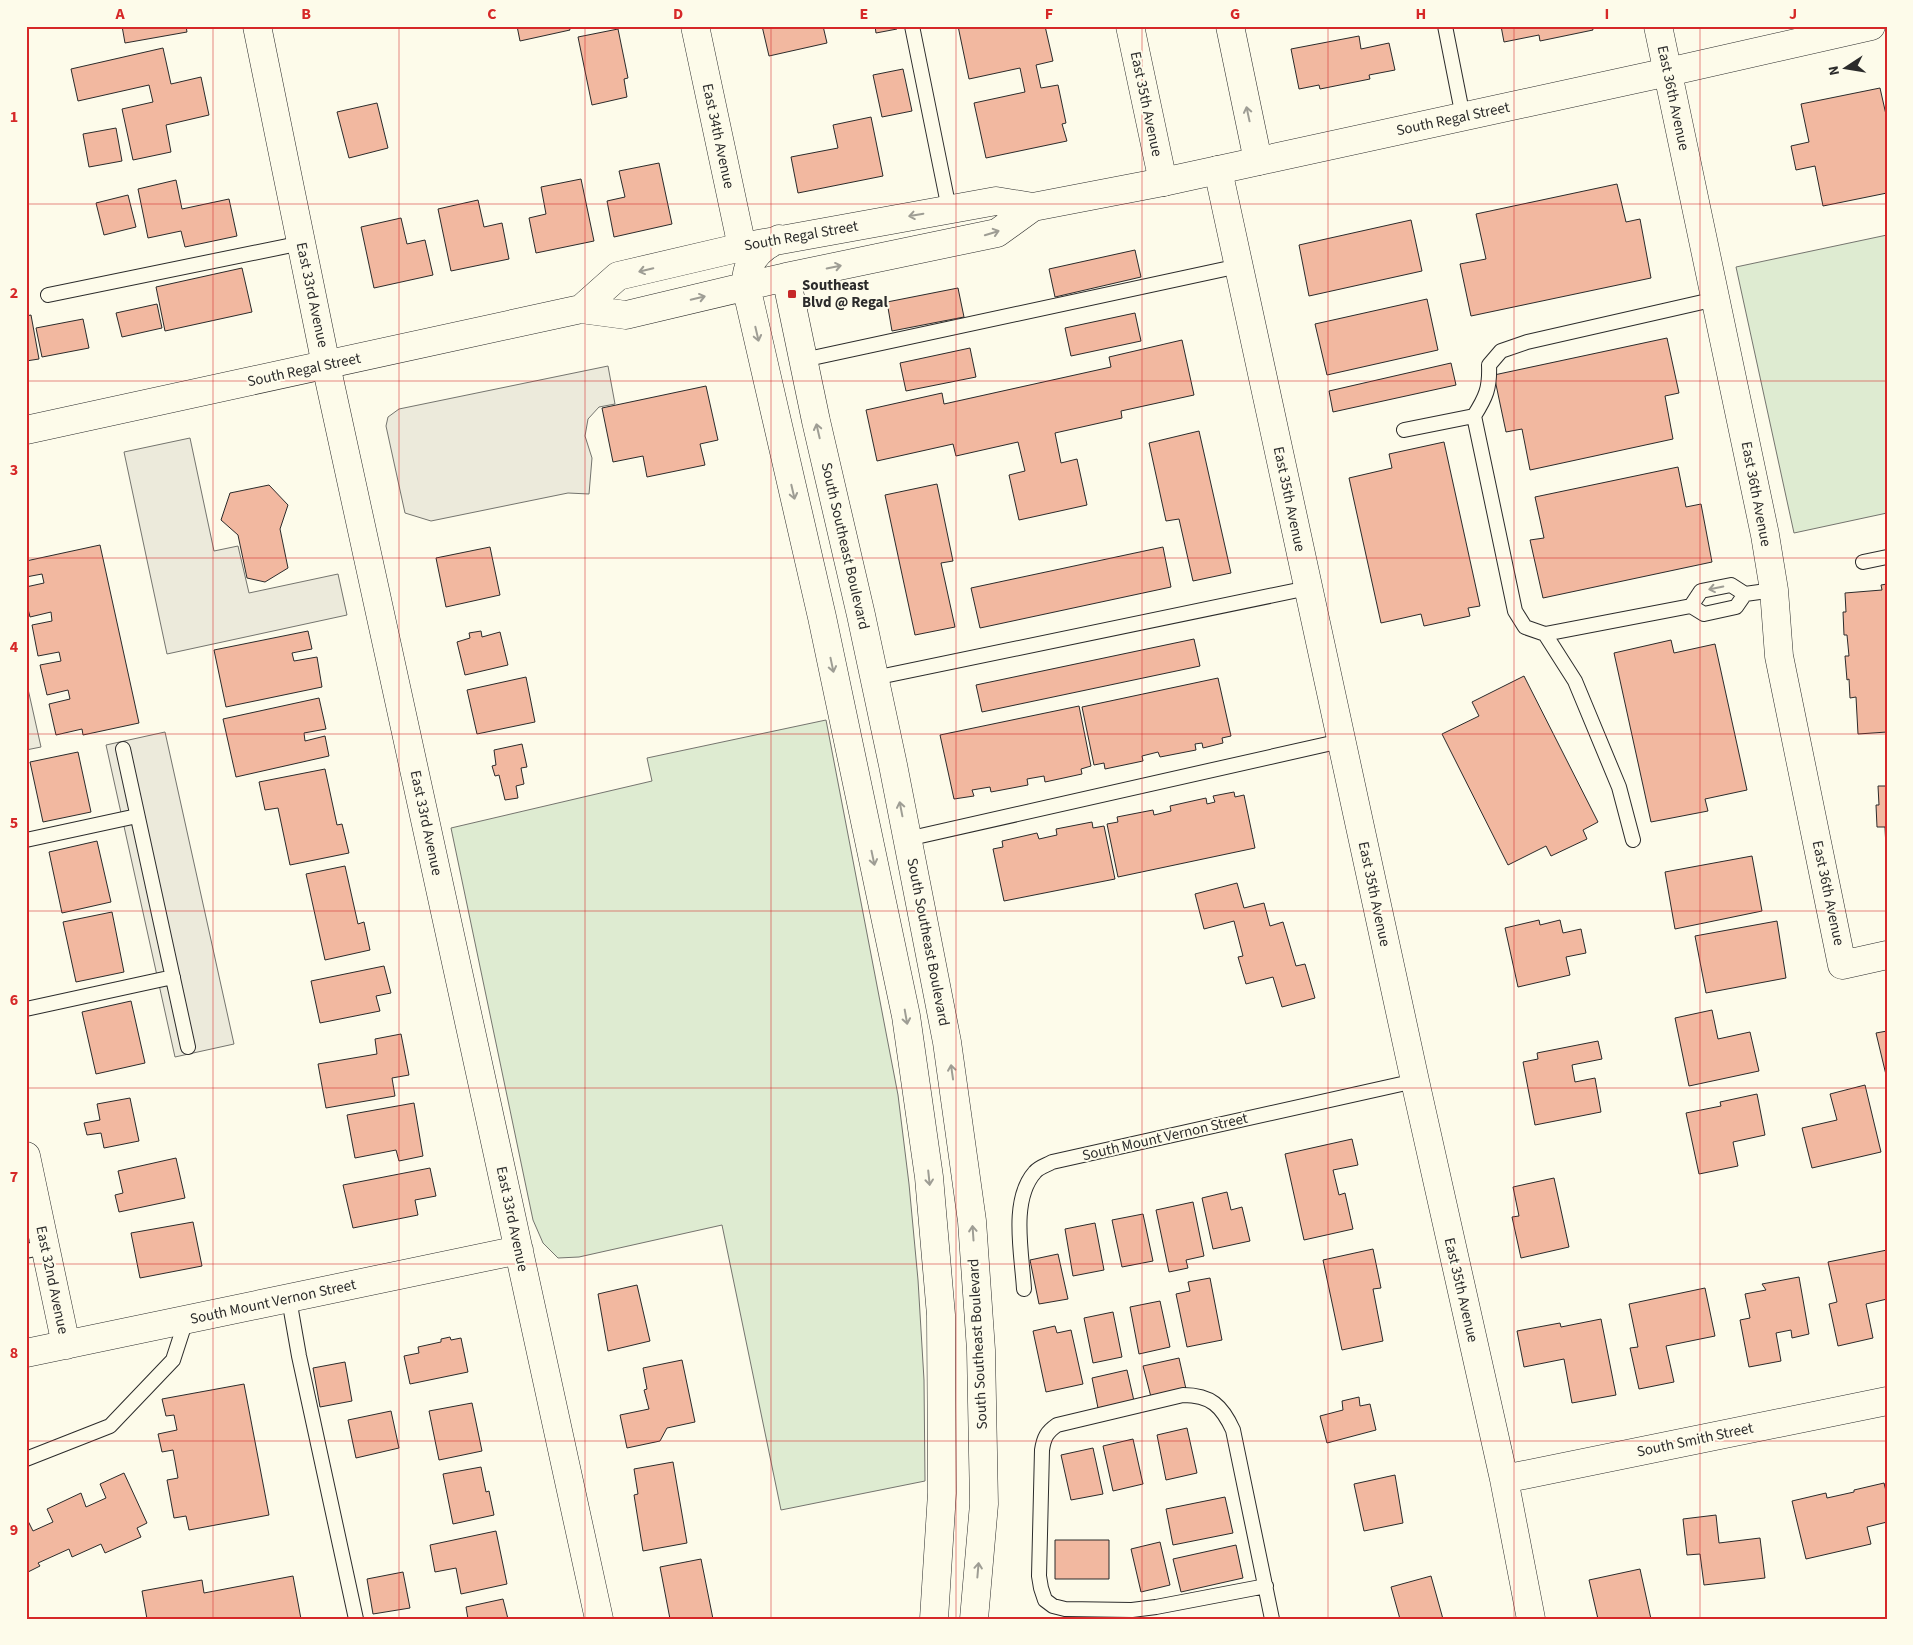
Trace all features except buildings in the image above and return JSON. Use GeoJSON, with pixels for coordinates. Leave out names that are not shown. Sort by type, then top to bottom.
{"type":"FeatureCollection","features":[{"type":"Feature","properties":{"kind":"street","name":"East 33rd Avenue"},"geometry":{"type":"LineString","coordinates":[[257,26],[326,365],[599,1619]]}},
{"type":"Feature","properties":{"kind":"street","name":"East 34th Avenue"},"geometry":{"type":"LineString","coordinates":[[695,26],[747,253]]}},
{"type":"Feature","properties":{"kind":"street","name":"East 35th Avenue"},"geometry":{"type":"LineString","coordinates":[[1130,26],[1163,182]]}},
{"type":"Feature","properties":{"kind":"street"},"geometry":{"type":"LineString","coordinates":[[1230,26],[1258,161]]}},
{"type":"Feature","properties":{"kind":"street","name":"East 36th Avenue"},"geometry":{"type":"LineString","coordinates":[[1658,26],[1765,534],[1774,590],[1779,656],[1842,964],[1887,955]]}},
{"type":"Feature","properties":{"kind":"street","name":"South Regal Street"},"geometry":{"type":"LineString","coordinates":[[581,309],[618,276],[688,261],[747,253],[778,239],[996,201],[1033,207],[1163,182],[1871,26]]}},
{"type":"Feature","properties":{"kind":"street","name":"East 35th Avenue"},"geometry":{"type":"LineString","coordinates":[[1218,170],[1415,1081],[1504,1480],[1531,1619]]}},
{"type":"Feature","properties":{"kind":"street","name":"South Regal Street"},"geometry":{"type":"LineString","coordinates":[[26,430],[581,309],[626,315],[786,277],[998,233],[1033,207]]}},
{"type":"Feature","properties":{"kind":"street"},"geometry":{"type":"LineString","coordinates":[[786,277],[774,266],[747,253],[746,286],[822,617],[906,1016],[929,1177],[941,1315],[942,1493],[934,1619]]}},
{"type":"Feature","properties":{"kind":"street","name":"South Southeast Boulevard"},"geometry":{"type":"LineString","coordinates":[[786,277],[874,678],[948,1042],[972,1221],[981,1350],[984,1504],[974,1619]]}},
{"type":"Feature","properties":{"kind":"street","name":"East 32nd Avenue"},"geometry":{"type":"LineString","coordinates":[[26,1156],[36,1249],[66,1345]]}},
{"type":"Feature","properties":{"kind":"street","name":"South Mount Vernon Street"},"geometry":{"type":"LineString","coordinates":[[26,1353],[519,1250]]}},
{"type":"Feature","properties":{"kind":"street","name":"South Smith Street"},"geometry":{"type":"LineString","coordinates":[[1504,1480],[1887,1400]]}},
{"type":"Feature","properties":{"kind":"lane"},"geometry":{"type":"LineString","coordinates":[[912,26],[949,209]]}},
{"type":"Feature","properties":{"kind":"lane"},"geometry":{"type":"LineString","coordinates":[[1445,26],[1463,117]]}},
{"type":"Feature","properties":{"kind":"lane"},"geometry":{"type":"LineString","coordinates":[[48,295],[302,244]]}},
{"type":"Feature","properties":{"kind":"lane"},"geometry":{"type":"LineString","coordinates":[[803,360],[1238,266]]}},
{"type":"Feature","properties":{"kind":"lane"},"geometry":{"type":"LineString","coordinates":[[1716,299],[1527,342],[1501,351],[1489,366],[1489,384],[1484,400],[1474,416],[1515,611],[1525,626],[1545,634],[1691,606],[1704,614],[1736,607],[1745,594]]}},
{"type":"Feature","properties":{"kind":"lane"},"geometry":{"type":"LineString","coordinates":[[1404,430],[1474,416]]}},
{"type":"Feature","properties":{"kind":"lane"},"geometry":{"type":"LineString","coordinates":[[1863,562],[1887,557]]}},
{"type":"Feature","properties":{"kind":"lane"},"geometry":{"type":"LineString","coordinates":[[1691,606],[1701,591],[1731,585],[1745,594],[1774,590]]}},
{"type":"Feature","properties":{"kind":"lane"},"geometry":{"type":"LineString","coordinates":[[874,678],[1308,588]]}},
{"type":"Feature","properties":{"kind":"lane"},"geometry":{"type":"LineString","coordinates":[[1545,634],[1575,681],[1619,787],[1632,840]]}},
{"type":"Feature","properties":{"kind":"lane"},"geometry":{"type":"LineString","coordinates":[[907,839],[1341,741]]}},
{"type":"Feature","properties":{"kind":"lane"},"geometry":{"type":"LineString","coordinates":[[123,749],[188,1047]]}},
{"type":"Feature","properties":{"kind":"lane"},"geometry":{"type":"LineString","coordinates":[[26,840],[137,816]]}},
{"type":"Feature","properties":{"kind":"lane"},"geometry":{"type":"LineString","coordinates":[[26,1009],[173,977]]}},
{"type":"Feature","properties":{"kind":"lane","name":"South Mount Vernon Street"},"geometry":{"type":"LineString","coordinates":[[1024,1289],[1020,1209],[1025,1188],[1036,1170],[1052,1162],[1415,1081]]}},
{"type":"Feature","properties":{"kind":"lane"},"geometry":{"type":"LineString","coordinates":[[289,1299],[299,1356],[356,1619]]}},
{"type":"Feature","properties":{"kind":"lane"},"geometry":{"type":"LineString","coordinates":[[26,1460],[110,1426],[173,1360],[186,1320]]}},
{"type":"Feature","properties":{"kind":"lane"},"geometry":{"type":"LineString","coordinates":[[1266,1586],[1132,1610],[1065,1610],[1053,1606],[1045,1600],[1039,1576],[1042,1450],[1044,1438],[1048,1431],[1057,1425],[1183,1395],[1199,1395],[1214,1402],[1226,1415],[1233,1430],[1266,1586],[1272,1619]]}},
{"type":"Feature","properties":{"kind":"green space"},"geometry":{"type":"Polygon","coordinates":[[[1887,235],[1887,513],[1794,533],[1736,267],[1887,235]]]}},
{"type":"Feature","properties":{"kind":"green space"},"geometry":{"type":"Polygon","coordinates":[[[826,720],[898,1095],[918,1280],[924,1380],[925,1481],[781,1510],[722,1225],[579,1257],[558,1258],[543,1243],[533,1220],[451,828],[652,781],[647,758],[826,720]]]}},
{"type":"Feature","properties":{"kind":"shaded area"},"geometry":{"type":"Polygon","coordinates":[[[608,366],[615,404],[599,407],[588,419],[585,436],[592,458],[589,494],[568,493],[431,521],[405,513],[386,426],[388,417],[399,409],[608,366]]]}},
{"type":"Feature","properties":{"kind":"shaded area"},"geometry":{"type":"Polygon","coordinates":[[[190,438],[214,551],[238,546],[249,593],[338,574],[347,615],[167,654],[124,452],[190,438]]]}},
{"type":"Feature","properties":{"kind":"shaded area"},"geometry":{"type":"Polygon","coordinates":[[[26,680],[41,747],[26,750],[26,680]]]}},
{"type":"Feature","properties":{"kind":"shaded area"},"geometry":{"type":"Polygon","coordinates":[[[165,732],[234,1044],[175,1057],[106,745],[165,732]]]}},
{"type":"Feature","properties":{"kind":"place","name":"Southeast Blvd @ Regal"},"geometry":{"type":"Point","coordinates":[792,294]}}]}
